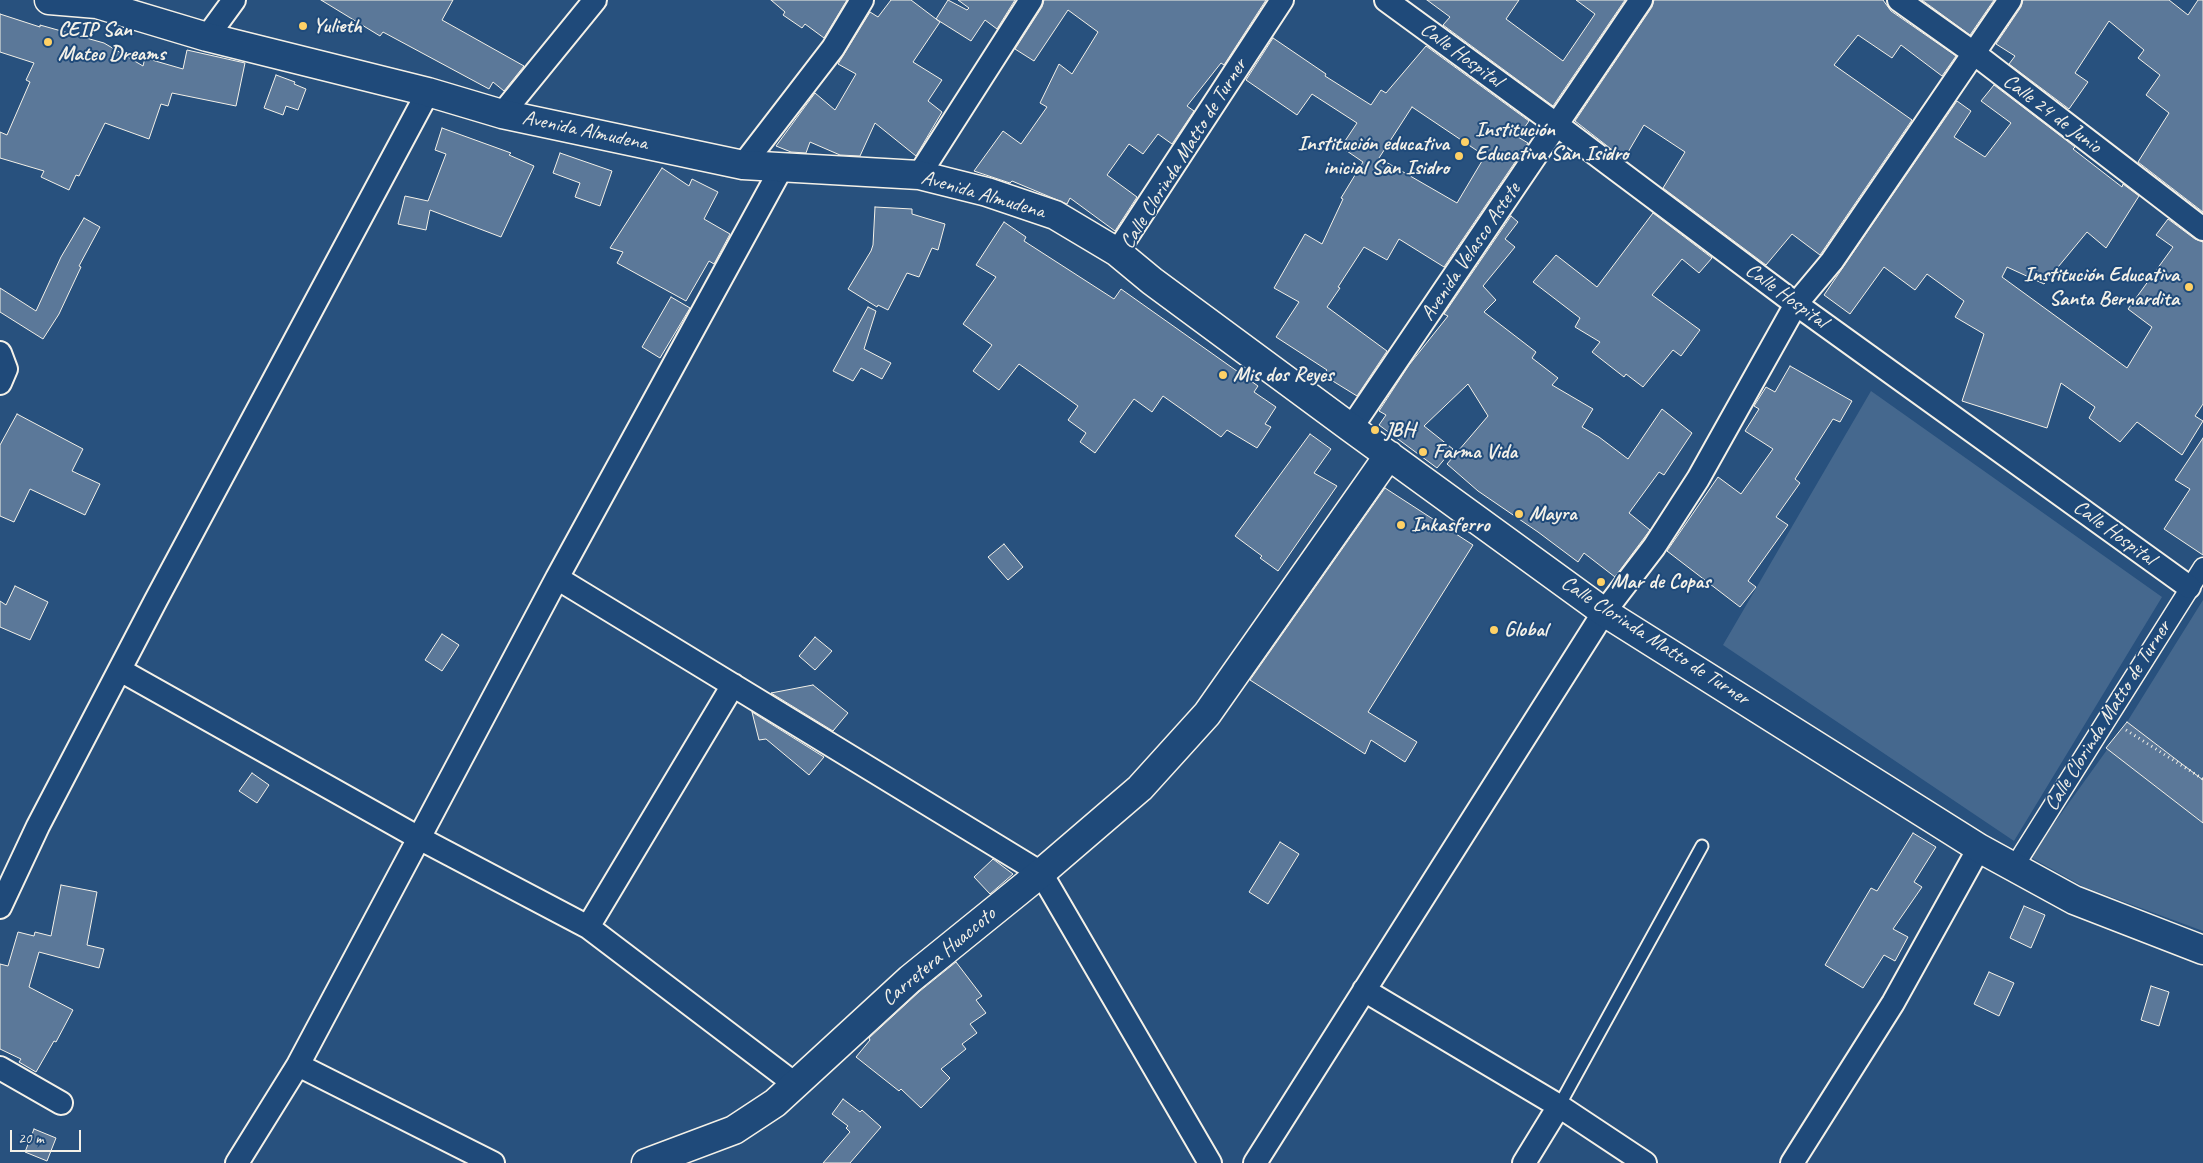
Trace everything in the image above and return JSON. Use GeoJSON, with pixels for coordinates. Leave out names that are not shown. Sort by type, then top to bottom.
{"type":"FeatureCollection","features":[{"type":"Feature","properties":{"kind":"street","name":"Avenida Almudena"},"geometry":{"type":"LineString","coordinates":[[49,0],[97,4],[207,37],[428,92],[502,114],[743,165],[919,175],[987,192],[1055,215],[1117,252]]}},
{"type":"Feature","properties":{"kind":"street"},"geometry":{"type":"LineString","coordinates":[[207,37],[234,0]]}},
{"type":"Feature","properties":{"kind":"street"},"geometry":{"type":"LineString","coordinates":[[502,114],[595,0]]}},
{"type":"Feature","properties":{"kind":"street"},"geometry":{"type":"LineString","coordinates":[[743,165],[833,48],[862,0]]}},
{"type":"Feature","properties":{"kind":"street"},"geometry":{"type":"LineString","coordinates":[[919,175],[1031,0]]}},
{"type":"Feature","properties":{"kind":"street","name":"Calle Clorinda Matto de Turner"},"geometry":{"type":"LineString","coordinates":[[1282,0],[1117,252],[1152,281],[1604,612],[1979,848],[2074,900],[2203,950]]}},
{"type":"Feature","properties":{"kind":"street","name":"Calle Hospital"},"geometry":{"type":"LineString","coordinates":[[1386,0],[1796,304],[2190,587]]}},
{"type":"Feature","properties":{"kind":"street","name":"Avenida Velasco Astete"},"geometry":{"type":"LineString","coordinates":[[1351,428],[1641,0]]}},
{"type":"Feature","properties":{"kind":"street","name":"Calle 24 de Junio"},"geometry":{"type":"LineString","coordinates":[[1899,0],[1975,54],[2203,230]]}},
{"type":"Feature","properties":{"kind":"street"},"geometry":{"type":"LineString","coordinates":[[1255,1163],[1604,612],[1654,546],[1698,478],[1796,304],[1832,262],[2010,0]]}},
{"type":"Feature","properties":{"kind":"street"},"geometry":{"type":"LineString","coordinates":[[0,907],[38,826],[428,92]]}},
{"type":"Feature","properties":{"kind":"street"},"geometry":{"type":"LineString","coordinates":[[237,1163],[298,1065],[558,578],[782,168]]}},
{"type":"Feature","properties":{"kind":"street"},"geometry":{"type":"LineString","coordinates":[[0,353],[6,370],[0,383]]}},
{"type":"Feature","properties":{"kind":"street","name":"Carretera Huaccoto"},"geometry":{"type":"LineString","coordinates":[[646,1163],[734,1130],[775,1103],[910,979],[1041,873],[1140,788],[1207,714],[1390,455]]}},
{"type":"Feature","properties":{"kind":"street","name":"Calle Clorinda Matto de Turner"},"geometry":{"type":"LineString","coordinates":[[2014,867],[2203,567]]}},
{"type":"Feature","properties":{"kind":"street"},"geometry":{"type":"LineString","coordinates":[[558,578],[1041,873],[1210,1163]]}},
{"type":"Feature","properties":{"kind":"street"},"geometry":{"type":"LineString","coordinates":[[120,670],[419,838],[588,927],[795,1084]]}},
{"type":"Feature","properties":{"kind":"street"},"geometry":{"type":"LineString","coordinates":[[588,927],[733,685]]}},
{"type":"Feature","properties":{"kind":"street"},"geometry":{"type":"LineString","coordinates":[[1792,1163],[1893,1002],[1979,848]]}},
{"type":"Feature","properties":{"kind":"street"},"geometry":{"type":"LineString","coordinates":[[1364,990],[1559,1106],[1645,1163]]}},
{"type":"Feature","properties":{"kind":"street"},"geometry":{"type":"LineString","coordinates":[[298,1065],[493,1163]]}},
{"type":"Feature","properties":{"kind":"street"},"geometry":{"type":"LineString","coordinates":[[0,1068],[61,1103]]}},
{"type":"Feature","properties":{"kind":"street"},"geometry":{"type":"LineString","coordinates":[[1524,1163],[1559,1106]]}},
{"type":"Feature","properties":{"kind":"lane"},"geometry":{"type":"LineString","coordinates":[[1559,1106],[1702,846]]}},
{"type":"Feature","properties":{"kind":"path"},"geometry":{"type":"LineString","coordinates":[[2108,718],[2203,779]]}},
{"type":"Feature","properties":{"kind":"shaded area"},"geometry":{"type":"Polygon","coordinates":[[[1871,391],[2162,597],[2014,841],[1723,645],[1871,391]]]}},
{"type":"Feature","properties":{"kind":"shaded area"},"geometry":{"type":"Polygon","coordinates":[[[2203,600],[2203,931],[2084,887],[2030,857],[2127,722],[2203,600]]]}},
{"type":"Feature","properties":{"kind":"building"},"geometry":{"type":"Polygon","coordinates":[[[321,0],[453,0],[442,20],[524,66],[504,91],[493,82],[489,89],[383,32],[380,36],[321,0]]]}},
{"type":"Feature","properties":{"kind":"building"},"geometry":{"type":"Polygon","coordinates":[[[771,0],[847,0],[824,38],[805,24],[802,28],[783,15],[785,12],[771,0]]]}},
{"type":"Feature","properties":{"kind":"building"},"geometry":{"type":"Polygon","coordinates":[[[891,0],[911,0],[940,22],[913,62],[942,80],[928,101],[942,112],[916,156],[875,123],[860,156],[840,155],[810,142],[806,153],[791,152],[776,146],[815,93],[835,110],[856,74],[838,64],[870,12],[878,17],[891,0]]]}},
{"type":"Feature","properties":{"kind":"building"},"geometry":{"type":"Polygon","coordinates":[[[948,0],[967,10],[969,8],[958,0],[1015,0],[997,29],[985,20],[971,41],[936,19],[948,0]]]}},
{"type":"Feature","properties":{"kind":"building"},"geometry":{"type":"Polygon","coordinates":[[[1044,0],[1266,0],[1224,65],[1221,63],[1187,106],[1194,111],[1172,144],[1158,134],[1143,154],[1129,144],[1107,175],[1137,197],[1115,231],[1070,198],[1067,204],[1012,181],[1010,183],[974,171],[1003,131],[1021,144],[1047,107],[1040,103],[1059,64],[1072,74],[1098,32],[1068,10],[1034,61],[1015,49],[1042,7],[1044,0]]]}},
{"type":"Feature","properties":{"kind":"building"},"geometry":{"type":"Polygon","coordinates":[[[1427,0],[1519,0],[1506,19],[1563,61],[1595,14],[1576,0],[1625,0],[1553,106],[1443,25],[1450,17],[1427,0]]]}},
{"type":"Feature","properties":{"kind":"building"},"geometry":{"type":"Polygon","coordinates":[[[1654,0],[1883,0],[1891,11],[1956,56],[1942,76],[1901,45],[1892,58],[1858,35],[1834,65],[1912,120],[1820,255],[1792,234],[1766,265],[1663,188],[1685,152],[1644,125],[1624,159],[1575,121],[1652,7],[1654,0]]]}},
{"type":"Feature","properties":{"kind":"building"},"geometry":{"type":"Polygon","coordinates":[[[1922,0],[1994,0],[1970,35],[1922,0]]]}},
{"type":"Feature","properties":{"kind":"building"},"geometry":{"type":"Polygon","coordinates":[[[2023,0],[2169,0],[2188,15],[2198,0],[2203,0],[2203,212],[2138,162],[2169,113],[2146,95],[2160,75],[2138,58],[2144,50],[2109,21],[2075,73],[2088,82],[2069,109],[2009,64],[2015,56],[1996,44],[2021,7],[2023,0]]]}},
{"type":"Feature","properties":{"kind":"building"},"geometry":{"type":"Polygon","coordinates":[[[0,14],[40,27],[40,25],[104,43],[143,66],[145,58],[183,69],[187,50],[245,63],[236,106],[172,93],[168,106],[161,104],[149,139],[105,123],[79,176],[76,175],[69,190],[41,177],[44,171],[0,158],[0,132],[7,135],[30,82],[26,80],[34,63],[0,52],[0,14]]]}},
{"type":"Feature","properties":{"kind":"building"},"geometry":{"type":"Polygon","coordinates":[[[1273,38],[1326,74],[1325,76],[1371,105],[1381,90],[1386,93],[1426,46],[1529,121],[1518,137],[1528,143],[1444,267],[1399,239],[1387,260],[1364,247],[1338,287],[1340,288],[1327,307],[1387,351],[1357,396],[1323,375],[1327,370],[1276,337],[1299,302],[1274,288],[1305,234],[1322,244],[1343,199],[1341,198],[1363,162],[1341,147],[1357,123],[1312,94],[1297,115],[1246,80],[1273,38]],[[1412,107],[1379,158],[1457,203],[1485,156],[1412,107]]]}},
{"type":"Feature","properties":{"kind":"building"},"geometry":{"type":"Polygon","coordinates":[[[276,75],[295,82],[294,84],[306,89],[298,110],[286,106],[283,115],[264,108],[276,75]]]}},
{"type":"Feature","properties":{"kind":"building"},"geometry":{"type":"Polygon","coordinates":[[[1994,85],[2075,147],[2073,149],[2122,187],[2123,184],[2139,196],[2106,248],[2087,232],[2044,284],[2007,267],[2002,277],[2127,368],[2152,327],[2128,309],[2173,247],[2156,235],[2168,219],[2195,239],[2203,242],[2203,404],[2195,416],[2203,421],[2182,455],[2137,422],[2120,442],[2089,418],[2095,407],[2061,383],[2047,428],[1962,401],[1984,334],[1955,317],[1964,301],[1927,274],[1915,290],[1884,267],[1850,314],[1824,295],[1957,101],[1971,111],[1954,137],[1985,157],[2011,123],[1981,101],[1994,85]]]}},
{"type":"Feature","properties":{"kind":"building"},"geometry":{"type":"Polygon","coordinates":[[[442,128],[511,153],[509,155],[534,166],[501,237],[430,210],[426,230],[398,224],[405,196],[428,201],[446,154],[435,150],[442,128]]]}},
{"type":"Feature","properties":{"kind":"building"},"geometry":{"type":"Polygon","coordinates":[[[560,153],[612,171],[600,206],[575,197],[580,183],[553,173],[560,153]]]}},
{"type":"Feature","properties":{"kind":"building"},"geometry":{"type":"Polygon","coordinates":[[[662,168],[689,186],[692,179],[718,192],[704,219],[730,234],[714,264],[709,261],[686,301],[617,263],[623,252],[610,248],[662,168]]]}},
{"type":"Feature","properties":{"kind":"building"},"geometry":{"type":"Polygon","coordinates":[[[875,207],[912,209],[912,214],[945,224],[938,250],[932,248],[919,277],[907,273],[888,310],[878,305],[877,307],[848,289],[873,245],[875,207]]]}},
{"type":"Feature","properties":{"kind":"building"},"geometry":{"type":"Polygon","coordinates":[[[1653,213],[1712,258],[1699,273],[1682,259],[1652,295],[1700,330],[1681,356],[1673,350],[1643,387],[1626,374],[1624,377],[1592,352],[1600,342],[1575,327],[1580,318],[1533,282],[1556,255],[1597,287],[1653,213]]]}},
{"type":"Feature","properties":{"kind":"building"},"geometry":{"type":"Polygon","coordinates":[[[1511,216],[1518,222],[1505,239],[1515,247],[1483,286],[1496,300],[1484,312],[1536,352],[1532,358],[1558,378],[1552,385],[1593,409],[1582,427],[1628,459],[1662,409],[1692,433],[1664,475],[1659,472],[1629,513],[1650,530],[1615,577],[1584,553],[1578,562],[1478,491],[1447,464],[1488,416],[1468,384],[1424,426],[1453,449],[1437,468],[1379,425],[1386,415],[1379,411],[1409,365],[1448,316],[1444,314],[1511,216]]]}},
{"type":"Feature","properties":{"kind":"building"},"geometry":{"type":"Polygon","coordinates":[[[84,218],[100,227],[79,266],[81,267],[59,314],[43,339],[0,312],[0,288],[36,311],[61,257],[84,218]]]}},
{"type":"Feature","properties":{"kind":"building"},"geometry":{"type":"Polygon","coordinates":[[[1004,222],[1026,237],[1024,241],[1114,299],[1121,289],[1258,386],[1254,392],[1276,407],[1265,424],[1271,427],[1257,448],[1227,430],[1221,437],[1163,396],[1152,412],[1134,399],[1095,453],[1080,442],[1086,433],[1068,420],[1078,406],[1019,364],[999,390],[973,371],[992,345],[963,324],[996,277],[976,265],[1004,222]]]}},
{"type":"Feature","properties":{"kind":"building"},"geometry":{"type":"Polygon","coordinates":[[[671,297],[690,308],[660,358],[642,347],[671,297]]]}},
{"type":"Feature","properties":{"kind":"building"},"geometry":{"type":"Polygon","coordinates":[[[868,307],[876,311],[864,349],[891,363],[882,379],[861,368],[853,381],[833,371],[868,307]]]}},
{"type":"Feature","properties":{"kind":"building"},"geometry":{"type":"Polygon","coordinates":[[[1790,366],[1852,401],[1840,422],[1833,419],[1795,479],[1800,483],[1776,517],[1788,525],[1748,581],[1756,587],[1740,607],[1667,551],[1718,477],[1741,494],[1773,449],[1745,431],[1759,409],[1754,406],[1766,387],[1775,392],[1790,366]]]}},
{"type":"Feature","properties":{"kind":"building"},"geometry":{"type":"Polygon","coordinates":[[[17,414],[83,449],[72,471],[100,484],[85,515],[30,489],[14,522],[0,516],[0,445],[17,414]]]}},
{"type":"Feature","properties":{"kind":"building"},"geometry":{"type":"Polygon","coordinates":[[[1310,434],[1331,449],[1314,473],[1337,486],[1278,571],[1260,558],[1262,556],[1235,536],[1310,434]]]}},
{"type":"Feature","properties":{"kind":"building"},"geometry":{"type":"Polygon","coordinates":[[[2203,438],[2203,555],[2164,529],[2190,489],[2175,480],[2203,438]]]}},
{"type":"Feature","properties":{"kind":"building"},"geometry":{"type":"Polygon","coordinates":[[[1385,488],[1473,545],[1368,712],[1417,742],[1405,762],[1371,740],[1365,754],[1250,680],[1385,488]]]}},
{"type":"Feature","properties":{"kind":"building"},"geometry":{"type":"Polygon","coordinates":[[[1004,544],[1023,567],[1008,580],[988,557],[1004,544]]]}},
{"type":"Feature","properties":{"kind":"building"},"geometry":{"type":"Polygon","coordinates":[[[15,586],[48,602],[30,640],[0,627],[0,601],[6,605],[15,586]]]}},
{"type":"Feature","properties":{"kind":"building"},"geometry":{"type":"Polygon","coordinates":[[[442,634],[459,645],[442,671],[425,660],[442,634]]]}},
{"type":"Feature","properties":{"kind":"building"},"geometry":{"type":"Polygon","coordinates":[[[815,637],[832,651],[815,670],[799,656],[815,637]]]}},
{"type":"Feature","properties":{"kind":"building"},"geometry":{"type":"Polygon","coordinates":[[[813,685],[848,713],[833,731],[771,693],[813,685]]]}},
{"type":"Feature","properties":{"kind":"building"},"geometry":{"type":"Polygon","coordinates":[[[752,712],[824,757],[809,775],[766,739],[759,740],[752,712]]]}},
{"type":"Feature","properties":{"kind":"building"},"geometry":{"type":"Polygon","coordinates":[[[2127,722],[2203,780],[2203,823],[2106,748],[2127,722]]]}},
{"type":"Feature","properties":{"kind":"building"},"geometry":{"type":"Polygon","coordinates":[[[252,773],[269,785],[257,803],[239,791],[252,773]]]}},
{"type":"Feature","properties":{"kind":"building"},"geometry":{"type":"Polygon","coordinates":[[[1913,833],[1936,847],[1914,882],[1922,887],[1893,929],[1908,937],[1895,961],[1884,955],[1863,988],[1825,965],[1871,888],[1877,891],[1913,833]]]}},
{"type":"Feature","properties":{"kind":"building"},"geometry":{"type":"Polygon","coordinates":[[[1280,842],[1299,854],[1268,904],[1249,892],[1280,842]]]}},
{"type":"Feature","properties":{"kind":"building"},"geometry":{"type":"Polygon","coordinates":[[[993,859],[1013,874],[990,894],[974,877],[993,859]]]}},
{"type":"Feature","properties":{"kind":"building"},"geometry":{"type":"Polygon","coordinates":[[[61,885],[97,892],[87,945],[104,949],[99,968],[39,952],[29,987],[73,1010],[56,1042],[54,1041],[36,1072],[19,1062],[21,1059],[0,1049],[0,964],[8,966],[18,932],[34,936],[35,932],[51,936],[61,885]]]}},
{"type":"Feature","properties":{"kind":"building"},"geometry":{"type":"Polygon","coordinates":[[[2024,906],[2045,915],[2031,948],[2010,938],[2024,906]]]}},
{"type":"Feature","properties":{"kind":"building"},"geometry":{"type":"Polygon","coordinates":[[[956,962],[982,996],[976,1000],[986,1013],[970,1024],[977,1033],[962,1044],[966,1049],[941,1069],[950,1078],[921,1108],[901,1089],[899,1091],[856,1057],[870,1040],[869,1038],[920,991],[956,962]]]}},
{"type":"Feature","properties":{"kind":"building"},"geometry":{"type":"Polygon","coordinates":[[[1989,972],[2014,983],[1999,1016],[1974,1004],[1989,972]]]}},
{"type":"Feature","properties":{"kind":"building"},"geometry":{"type":"Polygon","coordinates":[[[2151,986],[2169,992],[2159,1026],[2141,1020],[2151,986]]]}},
{"type":"Feature","properties":{"kind":"building"},"geometry":{"type":"Polygon","coordinates":[[[843,1099],[860,1112],[862,1110],[881,1127],[850,1163],[823,1163],[850,1132],[846,1128],[848,1126],[832,1114],[843,1099]]]}},
{"type":"Feature","properties":{"kind":"building"},"geometry":{"type":"Polygon","coordinates":[[[34,1129],[56,1138],[47,1161],[25,1152],[34,1129]]]}},
{"type":"Feature","properties":{"kind":"place","name":"Yulieth"},"geometry":{"type":"Point","coordinates":[303,26]}},
{"type":"Feature","properties":{"kind":"place","name":"CEIP San Mateo Dreams"},"geometry":{"type":"Point","coordinates":[48,42]}},
{"type":"Feature","properties":{"kind":"place","name":"Institución Educativa San Isidro"},"geometry":{"type":"Point","coordinates":[1465,142]}},
{"type":"Feature","properties":{"kind":"place","name":"Institución educativa inicial San Isidro"},"geometry":{"type":"Point","coordinates":[1459,156]}},
{"type":"Feature","properties":{"kind":"place","name":"Institución Educativa Santa Bernardita"},"geometry":{"type":"Point","coordinates":[2189,287]}},
{"type":"Feature","properties":{"kind":"place","name":"Mis dos Reyes"},"geometry":{"type":"Point","coordinates":[1223,375]}},
{"type":"Feature","properties":{"kind":"place","name":"JBH"},"geometry":{"type":"Point","coordinates":[1375,430]}},
{"type":"Feature","properties":{"kind":"place","name":"Farma Vida"},"geometry":{"type":"Point","coordinates":[1423,452]}},
{"type":"Feature","properties":{"kind":"place","name":"Mayra"},"geometry":{"type":"Point","coordinates":[1519,514]}},
{"type":"Feature","properties":{"kind":"place","name":"Inkasferro"},"geometry":{"type":"Point","coordinates":[1401,525]}},
{"type":"Feature","properties":{"kind":"place","name":"Mar de Copas"},"geometry":{"type":"Point","coordinates":[1601,582]}},
{"type":"Feature","properties":{"kind":"place","name":"Global"},"geometry":{"type":"Point","coordinates":[1494,630]}}]}
